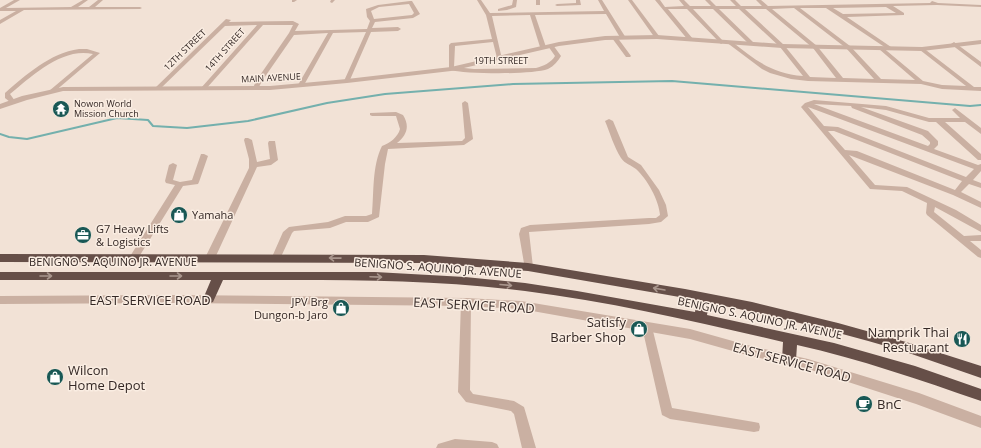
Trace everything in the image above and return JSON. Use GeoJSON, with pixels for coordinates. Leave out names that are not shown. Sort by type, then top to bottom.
{"type":"FeatureCollection","features":[{"type":"Feature","properties":{"kind":"highway","name":"BENIGNO S. AQUINO JR. AVENUE"},"geometry":{"type":"LineString","coordinates":[[0,258],[424,258],[528,267],[704,297],[838,328],[906,347],[981,372]]}},
{"type":"Feature","properties":{"kind":"highway"},"geometry":{"type":"LineString","coordinates":[[305,276],[314,258]]}},
{"type":"Feature","properties":{"kind":"highway","name":"BENIGNO S. AQUINO JR. AVENUE"},"geometry":{"type":"LineString","coordinates":[[0,276],[375,276],[465,281],[525,287],[700,318],[834,348],[915,372],[981,395]]}},
{"type":"Feature","properties":{"kind":"highway"},"geometry":{"type":"LineString","coordinates":[[209,299],[219,276]]}},
{"type":"Feature","properties":{"kind":"highway"},"geometry":{"type":"LineString","coordinates":[[700,318],[704,297]]}},
{"type":"Feature","properties":{"kind":"highway"},"geometry":{"type":"LineString","coordinates":[[789,360],[790,338]]}},
{"type":"Feature","properties":{"kind":"street"},"geometry":{"type":"LineString","coordinates":[[0,10],[18,0]]}},
{"type":"Feature","properties":{"kind":"street"},"geometry":{"type":"LineString","coordinates":[[72,9],[86,0]]}},
{"type":"Feature","properties":{"kind":"street"},"geometry":{"type":"LineString","coordinates":[[88,9],[101,0]]}},
{"type":"Feature","properties":{"kind":"street"},"geometry":{"type":"LineString","coordinates":[[373,21],[368,11],[370,8],[416,0]]}},
{"type":"Feature","properties":{"kind":"street"},"geometry":{"type":"LineString","coordinates":[[479,0],[488,13],[500,58]]}},
{"type":"Feature","properties":{"kind":"street"},"geometry":{"type":"LineString","coordinates":[[488,13],[512,8],[515,0]]}},
{"type":"Feature","properties":{"kind":"street"},"geometry":{"type":"LineString","coordinates":[[600,0],[623,38]]}},
{"type":"Feature","properties":{"kind":"street"},"geometry":{"type":"LineString","coordinates":[[630,0],[657,37]]}},
{"type":"Feature","properties":{"kind":"street"},"geometry":{"type":"LineString","coordinates":[[657,0],[690,39]]}},
{"type":"Feature","properties":{"kind":"street"},"geometry":{"type":"LineString","coordinates":[[681,0],[720,42]]}},
{"type":"Feature","properties":{"kind":"street"},"geometry":{"type":"LineString","coordinates":[[707,0],[752,44]]}},
{"type":"Feature","properties":{"kind":"street"},"geometry":{"type":"LineString","coordinates":[[732,0],[782,46],[808,79]]}},
{"type":"Feature","properties":{"kind":"street"},"geometry":{"type":"LineString","coordinates":[[758,0],[815,47],[841,80]]}},
{"type":"Feature","properties":{"kind":"street"},"geometry":{"type":"LineString","coordinates":[[783,0],[848,47],[878,80]]}},
{"type":"Feature","properties":{"kind":"street"},"geometry":{"type":"LineString","coordinates":[[819,0],[889,48]]}},
{"type":"Feature","properties":{"kind":"street"},"geometry":{"type":"LineString","coordinates":[[859,0],[868,5]]}},
{"type":"Feature","properties":{"kind":"street"},"geometry":{"type":"LineString","coordinates":[[897,0],[905,4]]}},
{"type":"Feature","properties":{"kind":"street"},"geometry":{"type":"LineString","coordinates":[[929,0],[937,4]]}},
{"type":"Feature","properties":{"kind":"street"},"geometry":{"type":"LineString","coordinates":[[967,0],[980,6]]}},
{"type":"Feature","properties":{"kind":"street"},"geometry":{"type":"LineString","coordinates":[[373,21],[416,15],[417,14],[410,2]]}},
{"type":"Feature","properties":{"kind":"street"},"geometry":{"type":"LineString","coordinates":[[557,5],[579,2],[584,13]]}},
{"type":"Feature","properties":{"kind":"street"},"geometry":{"type":"LineString","coordinates":[[664,8],[905,4],[980,6]]}},
{"type":"Feature","properties":{"kind":"street"},"geometry":{"type":"LineString","coordinates":[[843,16],[902,14],[887,5]]}},
{"type":"Feature","properties":{"kind":"street"},"geometry":{"type":"LineString","coordinates":[[0,10],[140,8]]}},
{"type":"Feature","properties":{"kind":"street"},"geometry":{"type":"LineString","coordinates":[[0,22],[23,9]]}},
{"type":"Feature","properties":{"kind":"street"},"geometry":{"type":"LineString","coordinates":[[488,13],[532,14],[607,12]]}},
{"type":"Feature","properties":{"kind":"street"},"geometry":{"type":"LineString","coordinates":[[532,14],[543,47]]}},
{"type":"Feature","properties":{"kind":"street"},"geometry":{"type":"LineString","coordinates":[[347,80],[373,21]]}},
{"type":"Feature","properties":{"kind":"street","name":"12TH STREET"},"geometry":{"type":"LineString","coordinates":[[158,88],[226,22],[261,24]]}},
{"type":"Feature","properties":{"kind":"street"},"geometry":{"type":"LineString","coordinates":[[256,88],[259,81],[292,33],[296,24],[261,24]]}},
{"type":"Feature","properties":{"kind":"street","name":"14TH STREET"},"geometry":{"type":"LineString","coordinates":[[203,89],[261,24]]}},
{"type":"Feature","properties":{"kind":"street"},"geometry":{"type":"LineString","coordinates":[[292,33],[398,29]]}},
{"type":"Feature","properties":{"kind":"street"},"geometry":{"type":"LineString","coordinates":[[301,85],[331,32]]}},
{"type":"Feature","properties":{"kind":"street","name":"MAIN AVENUE"},"geometry":{"type":"LineString","coordinates":[[0,107],[12,101],[52,90],[74,88],[256,88],[347,80],[450,68],[500,58],[543,47],[582,40],[657,37],[782,46],[922,49],[941,48],[954,44],[981,42]]}},
{"type":"Feature","properties":{"kind":"street"},"geometry":{"type":"LineString","coordinates":[[615,38],[628,56]]}},
{"type":"Feature","properties":{"kind":"street"},"geometry":{"type":"LineString","coordinates":[[450,68],[452,45],[495,40]]}},
{"type":"Feature","properties":{"kind":"street"},"geometry":{"type":"LineString","coordinates":[[729,42],[765,69],[777,74],[808,79],[921,82],[942,87],[981,89]]}},
{"type":"Feature","properties":{"kind":"street"},"geometry":{"type":"LineString","coordinates":[[954,44],[981,65]]}},
{"type":"Feature","properties":{"kind":"street","name":"19TH STREET"},"geometry":{"type":"LineString","coordinates":[[450,68],[474,71],[536,70],[547,67],[556,60],[558,56],[551,46]]}},
{"type":"Feature","properties":{"kind":"street"},"geometry":{"type":"LineString","coordinates":[[881,48],[921,82]]}},
{"type":"Feature","properties":{"kind":"street"},"geometry":{"type":"LineString","coordinates":[[922,49],[973,89]]}},
{"type":"Feature","properties":{"kind":"street"},"geometry":{"type":"LineString","coordinates":[[12,101],[8,98],[7,94],[61,54],[87,51],[96,53],[96,55],[52,90]]}},
{"type":"Feature","properties":{"kind":"street"},"geometry":{"type":"LineString","coordinates":[[807,104],[814,102],[882,107],[922,119],[967,120]]}},
{"type":"Feature","properties":{"kind":"street"},"geometry":{"type":"LineString","coordinates":[[390,146],[467,142],[469,140],[465,103]]}},
{"type":"Feature","properties":{"kind":"street"},"geometry":{"type":"LineString","coordinates":[[807,104],[804,107],[873,187],[899,188],[931,200],[981,229]]}},
{"type":"Feature","properties":{"kind":"street"},"geometry":{"type":"LineString","coordinates":[[807,104],[980,168],[956,193]]}},
{"type":"Feature","properties":{"kind":"street"},"geometry":{"type":"LineString","coordinates":[[851,104],[856,108],[925,133],[934,141],[934,145],[929,149]]}},
{"type":"Feature","properties":{"kind":"street"},"geometry":{"type":"LineString","coordinates":[[955,110],[981,132]]}},
{"type":"Feature","properties":{"kind":"street"},"geometry":{"type":"LineString","coordinates":[[277,257],[288,232],[292,229],[330,225],[342,220],[368,219],[376,214],[381,157],[385,148],[390,146],[404,134],[405,128],[399,115],[372,114]]}},
{"type":"Feature","properties":{"kind":"street"},"geometry":{"type":"LineString","coordinates":[[938,120],[981,158]]}},
{"type":"Feature","properties":{"kind":"street"},"geometry":{"type":"LineString","coordinates":[[528,267],[524,230],[530,228],[649,221],[658,220],[664,216],[663,206],[658,196],[638,167],[627,160],[621,151],[609,121]]}},
{"type":"Feature","properties":{"kind":"street"},"geometry":{"type":"LineString","coordinates":[[821,128],[835,129],[981,186]]}},
{"type":"Feature","properties":{"kind":"street"},"geometry":{"type":"LineString","coordinates":[[210,258],[253,165],[248,140]]}},
{"type":"Feature","properties":{"kind":"street"},"geometry":{"type":"LineString","coordinates":[[253,165],[268,163],[274,160],[272,143]]}},
{"type":"Feature","properties":{"kind":"street"},"geometry":{"type":"LineString","coordinates":[[842,152],[854,153],[956,193],[981,205]]}},
{"type":"Feature","properties":{"kind":"street"},"geometry":{"type":"LineString","coordinates":[[173,165],[170,181],[180,184],[195,182],[204,156]]}},
{"type":"Feature","properties":{"kind":"street"},"geometry":{"type":"LineString","coordinates":[[134,258],[180,184]]}},
{"type":"Feature","properties":{"kind":"street"},"geometry":{"type":"LineString","coordinates":[[931,200],[930,212],[981,255]]}},
{"type":"Feature","properties":{"kind":"street"},"geometry":{"type":"LineString","coordinates":[[962,239],[981,238]]}},
{"type":"Feature","properties":{"kind":"street","name":"EAST SERVICE ROAD"},"geometry":{"type":"LineString","coordinates":[[0,300],[209,299],[466,302],[521,305],[690,334],[747,350],[808,364],[919,399],[981,422]]}},
{"type":"Feature","properties":{"kind":"street"},"geometry":{"type":"LineString","coordinates":[[466,302],[464,392],[470,398],[514,406],[520,411],[529,448]]}},
{"type":"Feature","properties":{"kind":"street"},"geometry":{"type":"LineString","coordinates":[[647,327],[666,412],[670,414],[754,427]]}},
{"type":"Feature","properties":{"kind":"street"},"geometry":{"type":"LineString","coordinates":[[443,448],[455,445],[492,448]]}},
{"type":"Feature","properties":{"kind":"waterway"},"geometry":{"type":"LineString","coordinates":[[0,134],[9,137],[27,139],[117,118],[148,120],[153,126],[187,128],[248,121],[327,103],[385,94],[513,84],[672,81],[970,106],[981,105]]}},
{"type":"Feature","properties":{"kind":"place","name":"Nowon World Mission Church"},"geometry":{"type":"Point","coordinates":[61,109]}},
{"type":"Feature","properties":{"kind":"place","name":"Yamaha"},"geometry":{"type":"Point","coordinates":[179,215]}},
{"type":"Feature","properties":{"kind":"place","name":"G7 Heavy Lifts & Logistics"},"geometry":{"type":"Point","coordinates":[83,235]}},
{"type":"Feature","properties":{"kind":"place","name":"JPV Brg Dungon-b Jaro"},"geometry":{"type":"Point","coordinates":[341,308]}},
{"type":"Feature","properties":{"kind":"place","name":"Satisfy Barber Shop"},"geometry":{"type":"Point","coordinates":[639,329]}},
{"type":"Feature","properties":{"kind":"place","name":"Namprik Thai Restuarant"},"geometry":{"type":"Point","coordinates":[962,339]}},
{"type":"Feature","properties":{"kind":"place","name":"Wilcon Home Depot"},"geometry":{"type":"Point","coordinates":[55,377]}},
{"type":"Feature","properties":{"kind":"place","name":"BnC"},"geometry":{"type":"Point","coordinates":[864,404]}}]}
